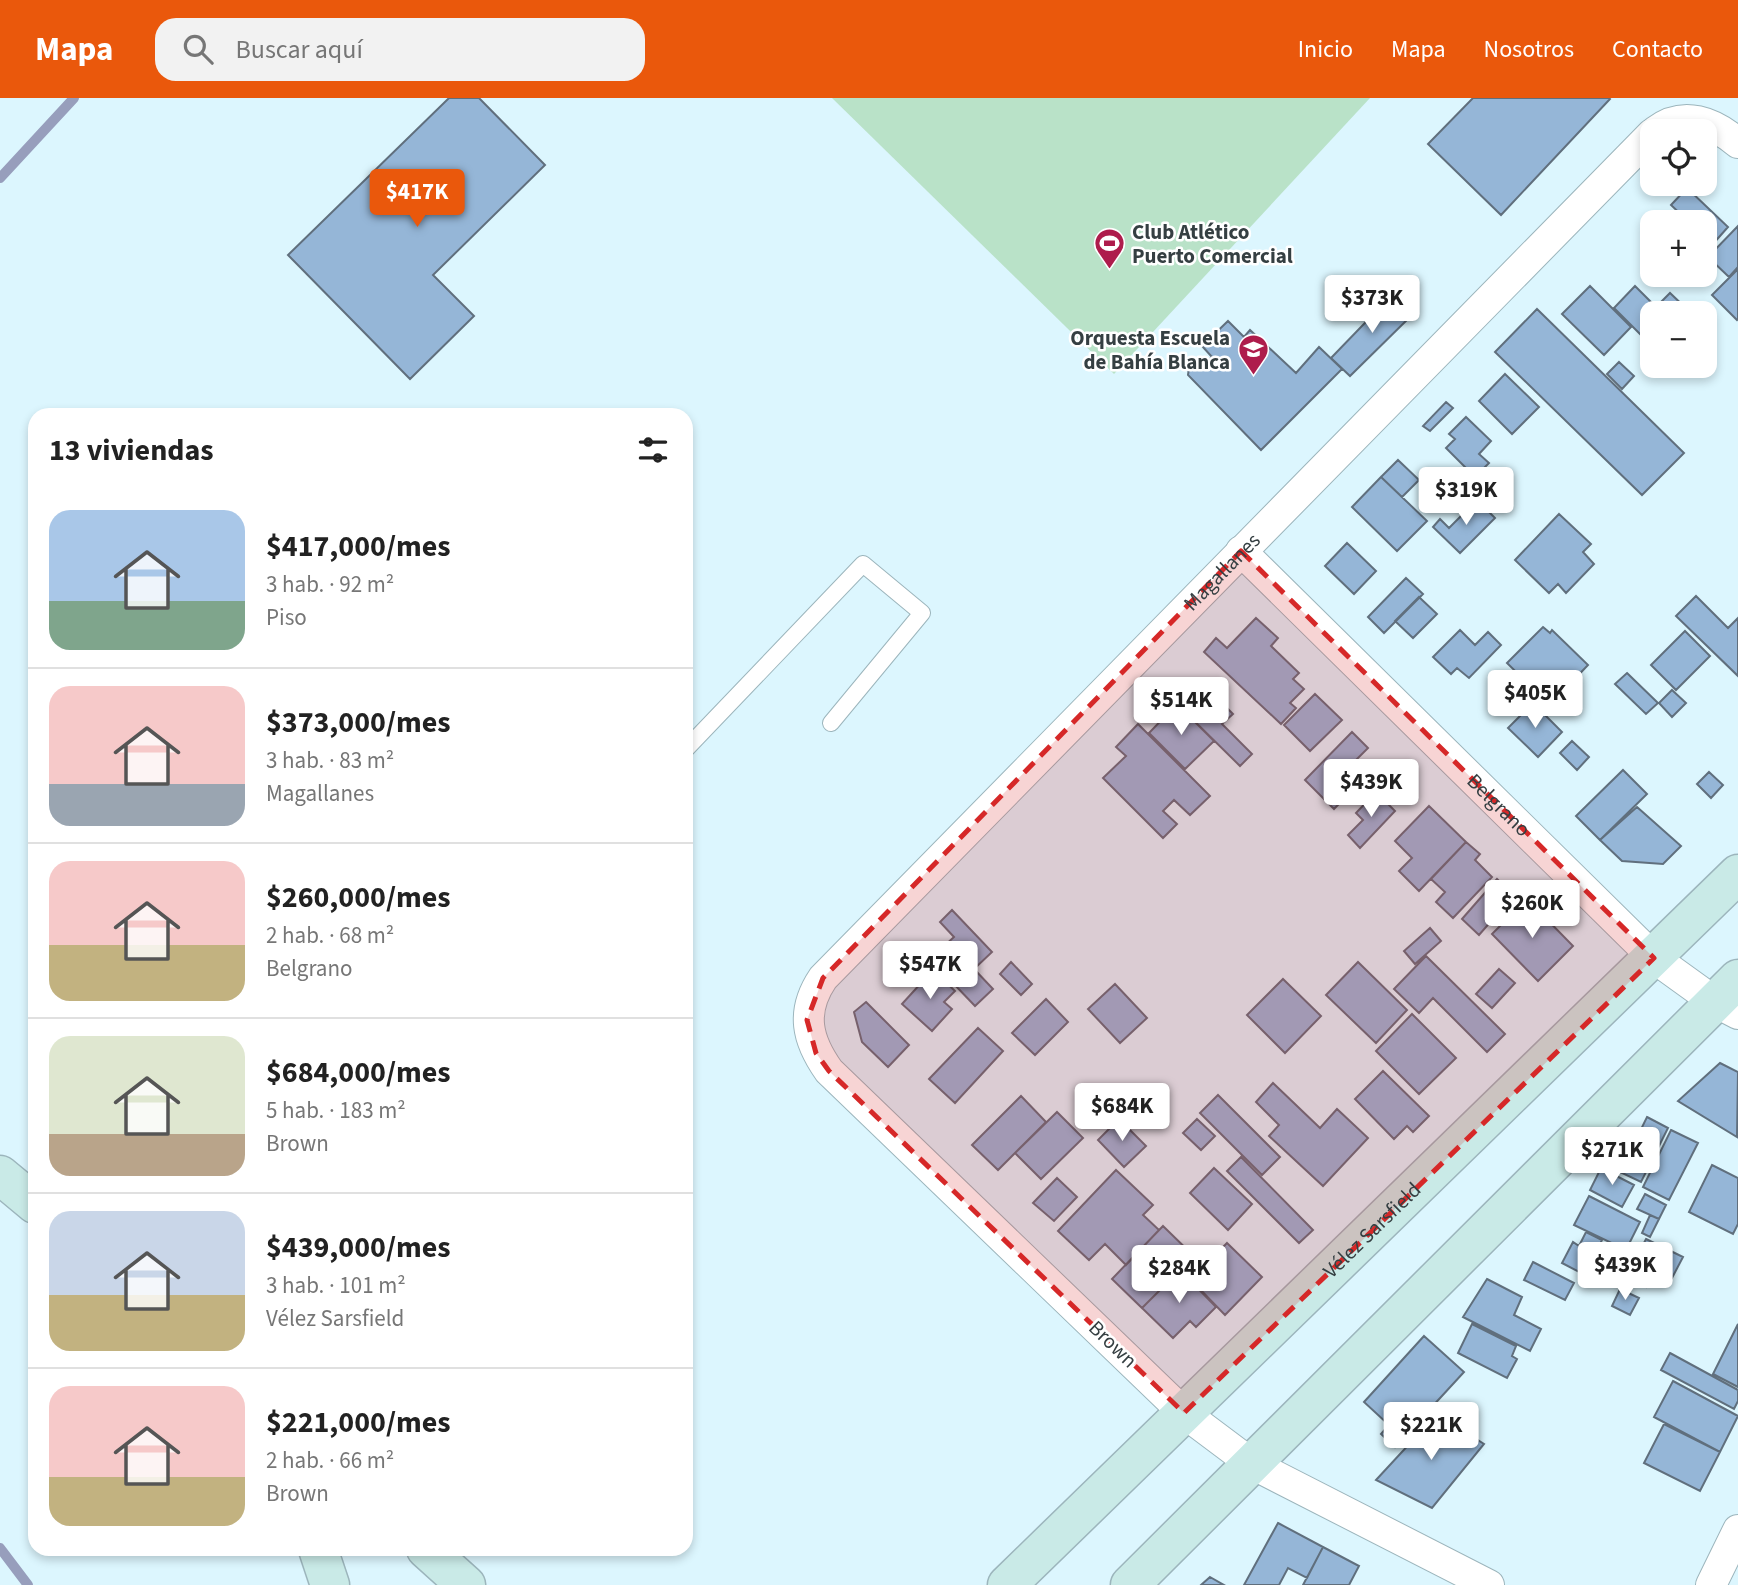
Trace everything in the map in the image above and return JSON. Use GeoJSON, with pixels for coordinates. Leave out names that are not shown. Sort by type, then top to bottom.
{"type":"FeatureCollection","features":[{"type":"Feature","properties":{"kind":"street"},"geometry":{"type":"LineString","coordinates":[[1717,131],[1738,143]]}},
{"type":"Feature","properties":{"kind":"street","name":"Magallanes"},"geometry":{"type":"LineString","coordinates":[[807,1020],[814,992],[823,978],[1241,551],[1640,151]]}},
{"type":"Feature","properties":{"kind":"street","name":"Belgrano"},"geometry":{"type":"LineString","coordinates":[[1241,551],[1654,958],[1730,999]]}},
{"type":"Feature","properties":{"kind":"street","name":"Vélez Sarsfield"},"geometry":{"type":"LineString","coordinates":[[1007,1585],[1738,874]]}},
{"type":"Feature","properties":{"kind":"street"},"geometry":{"type":"LineString","coordinates":[[1130,1585],[1730,999]]}},
{"type":"Feature","properties":{"kind":"street","name":"Brown"},"geometry":{"type":"LineString","coordinates":[[807,1020],[816,1053],[829,1071],[1184,1413],[1252,1464],[1489,1585]]}},
{"type":"Feature","properties":{"kind":"street"},"geometry":{"type":"LineString","coordinates":[[0,1175],[28,1199]]}},
{"type":"Feature","properties":{"kind":"street"},"geometry":{"type":"LineString","coordinates":[[1711,1585],[1738,1530]]}},
{"type":"Feature","properties":{"kind":"street"},"geometry":{"type":"LineString","coordinates":[[320,1556],[330,1585]]}},
{"type":"Feature","properties":{"kind":"street"},"geometry":{"type":"LineString","coordinates":[[434,1556],[466,1585]]}},
{"type":"Feature","properties":{"kind":"lane"},"geometry":{"type":"LineString","coordinates":[[693,742],[863,564],[922,612],[831,723]]}},
{"type":"Feature","properties":{"kind":"highlighted area"},"geometry":{"type":"Polygon","coordinates":[[[1241,551],[1654,958],[1184,1413],[829,1071],[816,1053],[807,1020],[823,978],[1241,551]]]}},
{"type":"Feature","properties":{"kind":"green space","name":"Club Atlético Puerto Comercial"},"geometry":{"type":"Polygon","coordinates":[[[832,98],[1370,98],[1114,374],[832,98]]]}},
{"type":"Feature","properties":{"kind":"building"},"geometry":{"type":"Polygon","coordinates":[[[449,98],[479,98],[545,165],[433,275],[474,316],[410,379],[288,255],[449,98]]]}},
{"type":"Feature","properties":{"kind":"building"},"geometry":{"type":"Polygon","coordinates":[[[1473,98],[1610,99],[1501,215],[1428,144],[1473,98]]]}},
{"type":"Feature","properties":{"kind":"building"},"geometry":{"type":"Polygon","coordinates":[[[1679,196],[1695,196],[1710,210],[1676,210],[1671,205],[1679,196]]]}},
{"type":"Feature","properties":{"kind":"building"},"geometry":{"type":"Polygon","coordinates":[[[1717,217],[1728,227],[1717,239],[1717,217]]]}},
{"type":"Feature","properties":{"kind":"building"},"geometry":{"type":"Polygon","coordinates":[[[1738,226],[1738,267],[1729,277],[1717,266],[1717,248],[1738,226]]]}},
{"type":"Feature","properties":{"kind":"building"},"geometry":{"type":"Polygon","coordinates":[[[1738,269],[1738,319],[1737,320],[1712,295],[1738,269]]]}},
{"type":"Feature","properties":{"kind":"building"},"geometry":{"type":"Polygon","coordinates":[[[1590,286],[1631,327],[1604,355],[1562,314],[1590,286]]]}},
{"type":"Feature","properties":{"kind":"building"},"geometry":{"type":"Polygon","coordinates":[[[1635,286],[1650,301],[1640,301],[1640,334],[1614,308],[1635,286]]]}},
{"type":"Feature","properties":{"kind":"building"},"geometry":{"type":"Polygon","coordinates":[[[1670,293],[1678,301],[1662,301],[1670,293]]]}},
{"type":"Feature","properties":{"kind":"building"},"geometry":{"type":"Polygon","coordinates":[[[1392,295],[1413,314],[1350,376],[1331,358],[1392,295]]]}},
{"type":"Feature","properties":{"kind":"building"},"geometry":{"type":"Polygon","coordinates":[[[1537,309],[1684,453],[1642,495],[1495,352],[1537,309]]]}},
{"type":"Feature","properties":{"kind":"building"},"geometry":{"type":"Polygon","coordinates":[[[1228,321],[1244,337],[1250,330],[1296,373],[1319,347],[1342,369],[1261,450],[1188,375],[1190,361],[1201,367],[1212,357],[1202,346],[1228,321]]]}},
{"type":"Feature","properties":{"kind":"building"},"geometry":{"type":"Polygon","coordinates":[[[1619,362],[1634,376],[1622,389],[1607,374],[1619,362]]]}},
{"type":"Feature","properties":{"kind":"building"},"geometry":{"type":"Polygon","coordinates":[[[1505,374],[1539,407],[1512,434],[1479,401],[1505,374]]]}},
{"type":"Feature","properties":{"kind":"building"},"geometry":{"type":"Polygon","coordinates":[[[1446,402],[1453,408],[1430,431],[1423,426],[1446,402]]]}},
{"type":"Feature","properties":{"kind":"building"},"geometry":{"type":"Polygon","coordinates":[[[1466,417],[1491,441],[1479,454],[1489,463],[1475,477],[1446,448],[1455,439],[1449,434],[1466,417]]]}},
{"type":"Feature","properties":{"kind":"building"},"geometry":{"type":"Polygon","coordinates":[[[1398,460],[1419,480],[1402,497],[1381,477],[1398,460]]]}},
{"type":"Feature","properties":{"kind":"building"},"geometry":{"type":"Polygon","coordinates":[[[1481,474],[1497,490],[1483,504],[1465,486],[1481,474]]]}},
{"type":"Feature","properties":{"kind":"building"},"geometry":{"type":"Polygon","coordinates":[[[1381,477],[1427,521],[1397,551],[1352,507],[1381,477]]]}},
{"type":"Feature","properties":{"kind":"building"},"geometry":{"type":"Polygon","coordinates":[[[1477,500],[1495,518],[1460,553],[1433,527],[1440,519],[1449,528],[1477,500]]]}},
{"type":"Feature","properties":{"kind":"building"},"geometry":{"type":"Polygon","coordinates":[[[1559,514],[1591,544],[1583,552],[1594,564],[1566,593],[1558,584],[1549,593],[1515,560],[1559,514]]]}},
{"type":"Feature","properties":{"kind":"building"},"geometry":{"type":"Polygon","coordinates":[[[1347,543],[1376,571],[1354,594],[1325,566],[1347,543]]]}},
{"type":"Feature","properties":{"kind":"building"},"geometry":{"type":"Polygon","coordinates":[[[1406,578],[1423,594],[1384,633],[1368,617],[1406,578]]]}},
{"type":"Feature","properties":{"kind":"building"},"geometry":{"type":"Polygon","coordinates":[[[1696,596],[1728,628],[1738,618],[1738,676],[1676,616],[1696,596]]]}},
{"type":"Feature","properties":{"kind":"building"},"geometry":{"type":"Polygon","coordinates":[[[1419,597],[1437,614],[1413,638],[1395,621],[1419,597]]]}},
{"type":"Feature","properties":{"kind":"building"},"geometry":{"type":"Polygon","coordinates":[[[1256,618],[1278,638],[1271,646],[1299,673],[1293,679],[1304,689],[1290,703],[1296,708],[1281,724],[1204,652],[1216,638],[1227,648],[1256,618]]]}},
{"type":"Feature","properties":{"kind":"building"},"geometry":{"type":"Polygon","coordinates":[[[1543,627],[1550,633],[1552,630],[1588,665],[1550,705],[1507,663],[1543,627]]]}},
{"type":"Feature","properties":{"kind":"building"},"geometry":{"type":"Polygon","coordinates":[[[1460,630],[1475,645],[1488,632],[1501,645],[1469,678],[1457,668],[1451,674],[1433,657],[1460,630]]]}},
{"type":"Feature","properties":{"kind":"building"},"geometry":{"type":"Polygon","coordinates":[[[1685,631],[1710,656],[1676,690],[1651,665],[1685,631]]]}},
{"type":"Feature","properties":{"kind":"building"},"geometry":{"type":"Polygon","coordinates":[[[1627,673],[1658,703],[1646,714],[1615,684],[1627,673]]]}},
{"type":"Feature","properties":{"kind":"building"},"geometry":{"type":"Polygon","coordinates":[[[1200,681],[1233,714],[1222,724],[1252,754],[1240,766],[1177,704],[1200,681]]]}},
{"type":"Feature","properties":{"kind":"building"},"geometry":{"type":"Polygon","coordinates":[[[1672,690],[1686,703],[1672,717],[1659,703],[1672,690]]]}},
{"type":"Feature","properties":{"kind":"building"},"geometry":{"type":"Polygon","coordinates":[[[1315,694],[1342,720],[1310,751],[1284,725],[1315,694]]]}},
{"type":"Feature","properties":{"kind":"building"},"geometry":{"type":"Polygon","coordinates":[[[1533,703],[1562,732],[1538,757],[1508,728],[1533,703]]]}},
{"type":"Feature","properties":{"kind":"building"},"geometry":{"type":"Polygon","coordinates":[[[1177,704],[1214,741],[1185,769],[1149,733],[1177,704]]]}},
{"type":"Feature","properties":{"kind":"building"},"geometry":{"type":"Polygon","coordinates":[[[1138,724],[1210,796],[1190,815],[1174,800],[1163,811],[1177,824],[1163,838],[1103,778],[1126,756],[1116,747],[1138,724]]]}},
{"type":"Feature","properties":{"kind":"building"},"geometry":{"type":"Polygon","coordinates":[[[1352,732],[1368,748],[1348,768],[1361,781],[1334,809],[1305,780],[1352,732]]]}},
{"type":"Feature","properties":{"kind":"building"},"geometry":{"type":"Polygon","coordinates":[[[1572,741],[1589,757],[1577,770],[1560,753],[1572,741]]]}},
{"type":"Feature","properties":{"kind":"building"},"geometry":{"type":"Polygon","coordinates":[[[1623,770],[1647,794],[1600,840],[1576,816],[1623,770]]]}},
{"type":"Feature","properties":{"kind":"building"},"geometry":{"type":"Polygon","coordinates":[[[1709,772],[1723,785],[1711,798],[1697,784],[1709,772]]]}},
{"type":"Feature","properties":{"kind":"building"},"geometry":{"type":"Polygon","coordinates":[[[1376,792],[1395,811],[1360,848],[1348,835],[1363,820],[1356,813],[1376,792]]]}},
{"type":"Feature","properties":{"kind":"building"},"geometry":{"type":"Polygon","coordinates":[[[1429,806],[1466,842],[1419,891],[1399,871],[1412,858],[1395,841],[1429,806]]]}},
{"type":"Feature","properties":{"kind":"building"},"geometry":{"type":"Polygon","coordinates":[[[1637,807],[1681,846],[1663,864],[1622,861],[1600,840],[1637,807]]]}},
{"type":"Feature","properties":{"kind":"building"},"geometry":{"type":"Polygon","coordinates":[[[1466,842],[1480,854],[1475,860],[1492,877],[1453,918],[1436,902],[1445,892],[1431,879],[1466,842]]]}},
{"type":"Feature","properties":{"kind":"building"},"geometry":{"type":"Polygon","coordinates":[[[1497,879],[1514,895],[1479,935],[1462,919],[1497,879]]]}},
{"type":"Feature","properties":{"kind":"building"},"geometry":{"type":"Polygon","coordinates":[[[1527,899],[1573,946],[1538,981],[1492,934],[1527,899]]]}},
{"type":"Feature","properties":{"kind":"building"},"geometry":{"type":"Polygon","coordinates":[[[952,910],[992,952],[974,969],[993,989],[975,1006],[930,959],[954,937],[940,922],[952,910]]]}},
{"type":"Feature","properties":{"kind":"building"},"geometry":{"type":"Polygon","coordinates":[[[1430,928],[1441,941],[1415,964],[1404,951],[1430,928]]]}},
{"type":"Feature","properties":{"kind":"building"},"geometry":{"type":"Polygon","coordinates":[[[1426,956],[1505,1034],[1487,1052],[1433,998],[1419,1013],[1394,989],[1426,956]]]}},
{"type":"Feature","properties":{"kind":"building"},"geometry":{"type":"Polygon","coordinates":[[[1011,962],[1032,984],[1021,995],[1000,974],[1011,962]]]}},
{"type":"Feature","properties":{"kind":"building"},"geometry":{"type":"Polygon","coordinates":[[[1358,962],[1407,1010],[1376,1043],[1326,995],[1358,962]]]}},
{"type":"Feature","properties":{"kind":"building"},"geometry":{"type":"Polygon","coordinates":[[[1499,969],[1515,983],[1492,1008],[1476,994],[1499,969]]]}},
{"type":"Feature","properties":{"kind":"building"},"geometry":{"type":"Polygon","coordinates":[[[933,970],[955,991],[944,1002],[952,1009],[932,1031],[902,1004],[933,970]]]}},
{"type":"Feature","properties":{"kind":"building"},"geometry":{"type":"Polygon","coordinates":[[[1283,979],[1321,1016],[1285,1053],[1247,1015],[1283,979]]]}},
{"type":"Feature","properties":{"kind":"building"},"geometry":{"type":"Polygon","coordinates":[[[1115,984],[1147,1018],[1120,1043],[1088,1009],[1115,984]]]}},
{"type":"Feature","properties":{"kind":"building"},"geometry":{"type":"Polygon","coordinates":[[[1046,999],[1068,1022],[1035,1055],[1012,1033],[1046,999]]]}},
{"type":"Feature","properties":{"kind":"building"},"geometry":{"type":"Polygon","coordinates":[[[866,1002],[909,1045],[888,1067],[862,1042],[854,1012],[866,1002]]]}},
{"type":"Feature","properties":{"kind":"building"},"geometry":{"type":"Polygon","coordinates":[[[1412,1014],[1456,1058],[1419,1094],[1376,1051],[1412,1014]]]}},
{"type":"Feature","properties":{"kind":"building"},"geometry":{"type":"Polygon","coordinates":[[[978,1028],[1003,1051],[955,1103],[929,1079],[978,1028]]]}},
{"type":"Feature","properties":{"kind":"building"},"geometry":{"type":"Polygon","coordinates":[[[1720,1063],[1738,1072],[1737,1137],[1678,1101],[1720,1063]]]}},
{"type":"Feature","properties":{"kind":"building"},"geometry":{"type":"Polygon","coordinates":[[[1383,1071],[1429,1116],[1413,1132],[1407,1126],[1394,1139],[1355,1099],[1383,1071]]]}},
{"type":"Feature","properties":{"kind":"building"},"geometry":{"type":"Polygon","coordinates":[[[1273,1083],[1320,1128],[1337,1109],[1368,1138],[1323,1186],[1269,1136],[1279,1125],[1256,1102],[1273,1083]]]}},
{"type":"Feature","properties":{"kind":"building"},"geometry":{"type":"Polygon","coordinates":[[[1218,1095],[1280,1157],[1262,1175],[1200,1113],[1218,1095]]]}},
{"type":"Feature","properties":{"kind":"building"},"geometry":{"type":"Polygon","coordinates":[[[1021,1096],[1046,1122],[998,1170],[972,1145],[1021,1096]]]}},
{"type":"Feature","properties":{"kind":"building"},"geometry":{"type":"Polygon","coordinates":[[[1057,1112],[1083,1138],[1041,1179],[1015,1153],[1057,1112]]]}},
{"type":"Feature","properties":{"kind":"building"},"geometry":{"type":"Polygon","coordinates":[[[1647,1117],[1668,1128],[1641,1182],[1620,1172],[1647,1117]]]}},
{"type":"Feature","properties":{"kind":"building"},"geometry":{"type":"Polygon","coordinates":[[[1119,1119],[1146,1146],[1124,1167],[1098,1140],[1119,1119]]]}},
{"type":"Feature","properties":{"kind":"building"},"geometry":{"type":"Polygon","coordinates":[[[1197,1119],[1215,1136],[1201,1150],[1183,1133],[1197,1119]]]}},
{"type":"Feature","properties":{"kind":"building"},"geometry":{"type":"Polygon","coordinates":[[[1671,1130],[1698,1143],[1669,1200],[1643,1187],[1671,1130]]]}},
{"type":"Feature","properties":{"kind":"building"},"geometry":{"type":"Polygon","coordinates":[[[1241,1157],[1313,1230],[1299,1243],[1227,1171],[1241,1157]]]}},
{"type":"Feature","properties":{"kind":"building"},"geometry":{"type":"Polygon","coordinates":[[[1712,1165],[1738,1178],[1738,1224],[1733,1234],[1689,1212],[1712,1165]]]}},
{"type":"Feature","properties":{"kind":"building"},"geometry":{"type":"Polygon","coordinates":[[[1214,1168],[1252,1204],[1228,1230],[1190,1193],[1214,1168]]]}},
{"type":"Feature","properties":{"kind":"building"},"geometry":{"type":"Polygon","coordinates":[[[1601,1168],[1634,1185],[1622,1207],[1590,1190],[1601,1168]]]}},
{"type":"Feature","properties":{"kind":"building"},"geometry":{"type":"Polygon","coordinates":[[[1116,1170],[1153,1205],[1143,1215],[1159,1230],[1126,1265],[1105,1244],[1089,1260],[1058,1231],[1116,1170]]]}},
{"type":"Feature","properties":{"kind":"building"},"geometry":{"type":"Polygon","coordinates":[[[1057,1178],[1077,1197],[1054,1221],[1033,1203],[1057,1178]]]}},
{"type":"Feature","properties":{"kind":"building"},"geometry":{"type":"Polygon","coordinates":[[[1645,1194],[1666,1205],[1659,1219],[1637,1209],[1645,1194]]]}},
{"type":"Feature","properties":{"kind":"building"},"geometry":{"type":"Polygon","coordinates":[[[1589,1196],[1640,1222],[1626,1250],[1574,1225],[1589,1196]]]}},
{"type":"Feature","properties":{"kind":"building"},"geometry":{"type":"Polygon","coordinates":[[[1650,1215],[1659,1219],[1650,1237],[1642,1233],[1650,1215]]]}},
{"type":"Feature","properties":{"kind":"building"},"geometry":{"type":"Polygon","coordinates":[[[1163,1226],[1204,1266],[1191,1280],[1180,1270],[1142,1308],[1112,1279],[1163,1226]]]}},
{"type":"Feature","properties":{"kind":"building"},"geometry":{"type":"Polygon","coordinates":[[[1586,1232],[1602,1240],[1585,1275],[1562,1263],[1573,1242],[1579,1246],[1586,1232]]]}},
{"type":"Feature","properties":{"kind":"building"},"geometry":{"type":"Polygon","coordinates":[[[1646,1239],[1683,1257],[1672,1278],[1635,1260],[1646,1239]]]}},
{"type":"Feature","properties":{"kind":"building"},"geometry":{"type":"Polygon","coordinates":[[[1227,1243],[1262,1277],[1225,1315],[1191,1280],[1227,1243]]]}},
{"type":"Feature","properties":{"kind":"building"},"geometry":{"type":"Polygon","coordinates":[[[1617,1252],[1654,1271],[1646,1287],[1609,1268],[1617,1252]]]}},
{"type":"Feature","properties":{"kind":"building"},"geometry":{"type":"Polygon","coordinates":[[[1533,1262],[1574,1283],[1565,1300],[1524,1280],[1533,1262]]]}},
{"type":"Feature","properties":{"kind":"building"},"geometry":{"type":"Polygon","coordinates":[[[1180,1270],[1216,1307],[1196,1327],[1190,1321],[1173,1338],[1142,1308],[1180,1270]]]}},
{"type":"Feature","properties":{"kind":"building"},"geometry":{"type":"Polygon","coordinates":[[[1487,1279],[1522,1297],[1514,1315],[1541,1329],[1530,1351],[1463,1317],[1487,1279]]]}},
{"type":"Feature","properties":{"kind":"building"},"geometry":{"type":"Polygon","coordinates":[[[1620,1289],[1639,1298],[1630,1315],[1612,1306],[1620,1289]]]}},
{"type":"Feature","properties":{"kind":"building"},"geometry":{"type":"Polygon","coordinates":[[[1472,1324],[1516,1346],[1512,1356],[1517,1359],[1507,1378],[1458,1353],[1472,1324]]]}},
{"type":"Feature","properties":{"kind":"building"},"geometry":{"type":"Polygon","coordinates":[[[1738,1324],[1738,1387],[1713,1374],[1738,1324]]]}},
{"type":"Feature","properties":{"kind":"building"},"geometry":{"type":"Polygon","coordinates":[[[1424,1336],[1464,1372],[1395,1447],[1381,1434],[1389,1425],[1364,1402],[1424,1336]]]}},
{"type":"Feature","properties":{"kind":"building"},"geometry":{"type":"Polygon","coordinates":[[[1670,1353],[1738,1390],[1738,1401],[1734,1409],[1661,1370],[1670,1353]]]}},
{"type":"Feature","properties":{"kind":"building"},"geometry":{"type":"Polygon","coordinates":[[[1673,1381],[1738,1416],[1720,1452],[1654,1417],[1673,1381]]]}},
{"type":"Feature","properties":{"kind":"building"},"geometry":{"type":"Polygon","coordinates":[[[1437,1414],[1484,1444],[1432,1508],[1376,1480],[1437,1414]]]}},
{"type":"Feature","properties":{"kind":"building"},"geometry":{"type":"Polygon","coordinates":[[[1664,1424],[1720,1452],[1700,1491],[1644,1463],[1664,1424]]]}},
{"type":"Feature","properties":{"kind":"building"},"geometry":{"type":"Polygon","coordinates":[[[1278,1523],[1323,1547],[1307,1578],[1288,1568],[1279,1585],[1244,1585],[1278,1523]]]}},
{"type":"Feature","properties":{"kind":"building"},"geometry":{"type":"Polygon","coordinates":[[[1323,1547],[1359,1566],[1349,1585],[1303,1585],[1323,1547]]]}},
{"type":"Feature","properties":{"kind":"building"},"geometry":{"type":"Polygon","coordinates":[[[1210,1577],[1224,1585],[1201,1585],[1210,1577]]]}},
{"type":"Feature","properties":{"kind":"waterway"},"geometry":{"type":"LineString","coordinates":[[0,178],[74,98]]}},
{"type":"Feature","properties":{"kind":"waterway"},"geometry":{"type":"LineString","coordinates":[[0,1548],[28,1585]]}},
{"type":"Feature","properties":{"kind":"place","name":"Club Atlético Puerto Comercial"},"geometry":{"type":"Point","coordinates":[1109,271]}},
{"type":"Feature","properties":{"kind":"place","name":"Orquesta Escuela de Bahía Blanca"},"geometry":{"type":"Point","coordinates":[1253,377]}}]}
